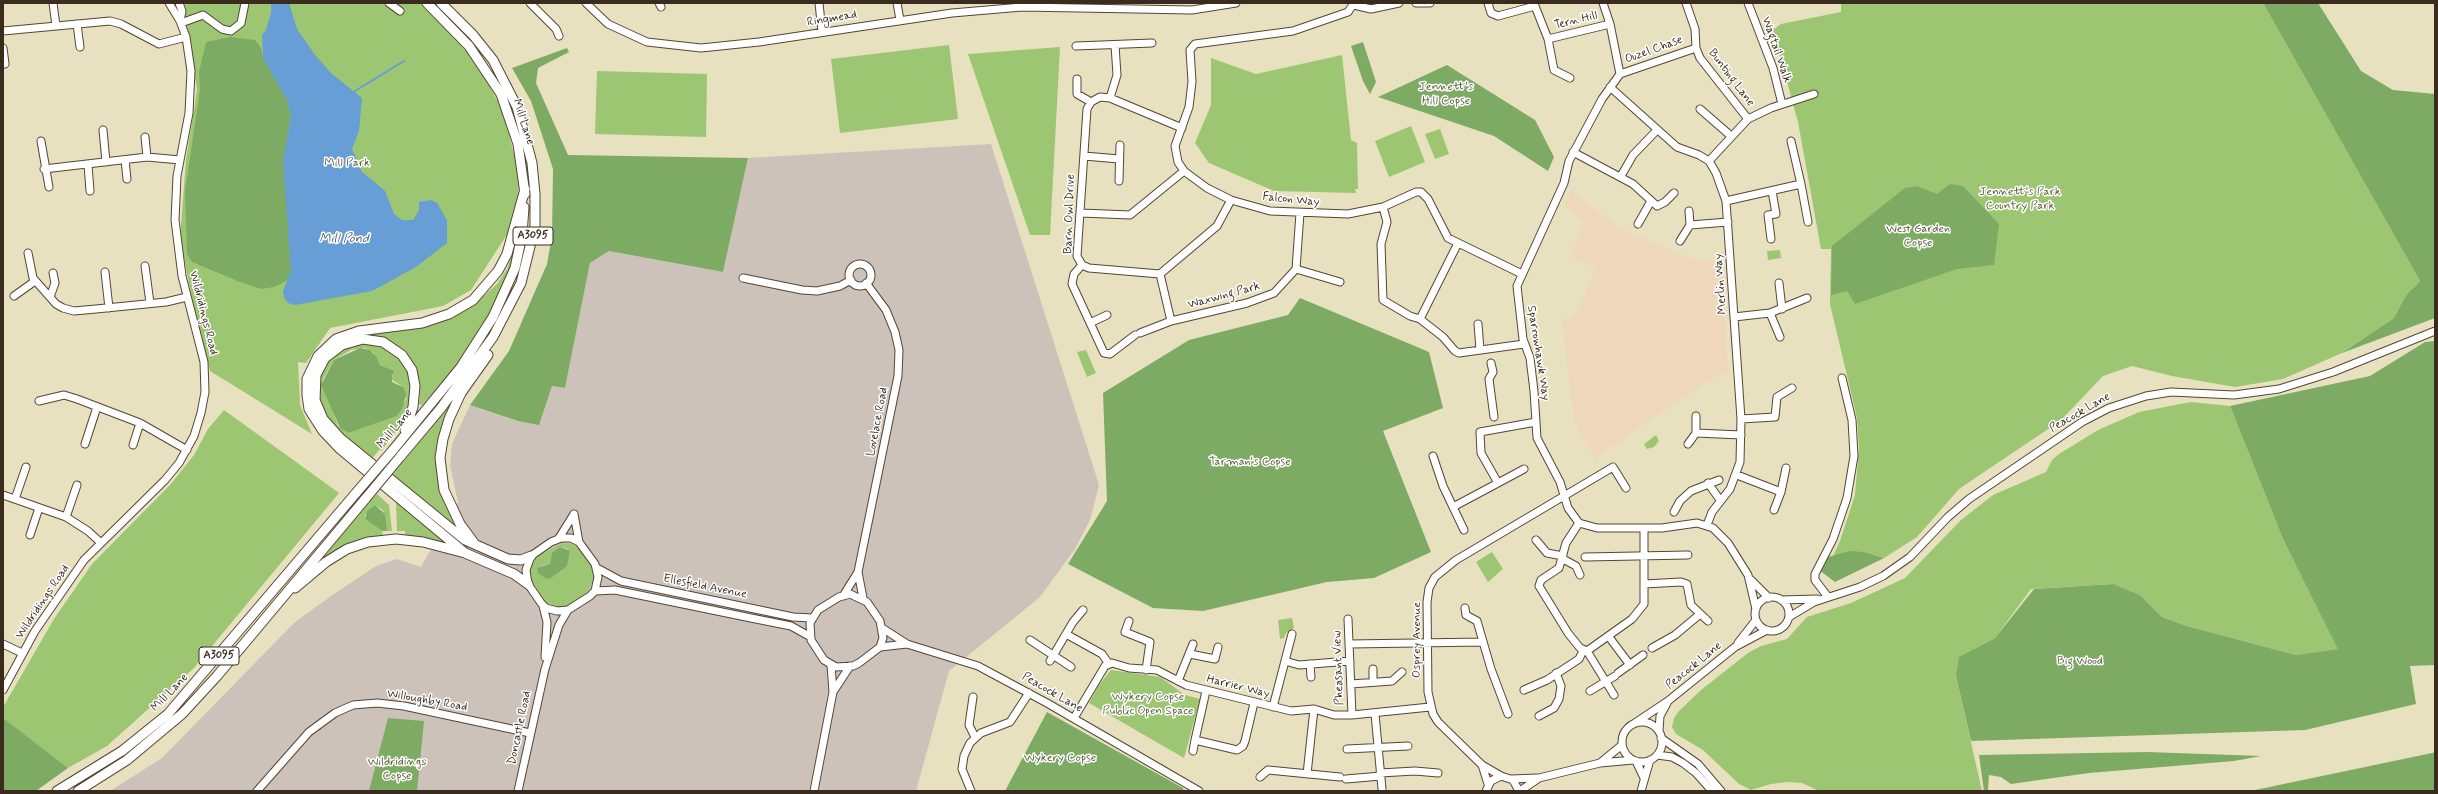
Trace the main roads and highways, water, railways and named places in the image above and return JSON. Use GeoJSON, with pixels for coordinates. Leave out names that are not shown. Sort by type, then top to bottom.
{"type":"FeatureCollection","features":[{"type":"Feature","properties":{"kind":"main road","name":"Mill Lane"},"geometry":{"type":"LineString","coordinates":[[78,791],[127,760],[165,730],[212,681],[366,498],[396,451],[461,367],[483,335],[502,301],[518,256],[524,219],[525,189],[518,144],[500,94],[469,46],[426,3]]}},
{"type":"Feature","properties":{"kind":"main road","name":"Mill Lane"},"geometry":{"type":"LineString","coordinates":[[57,791],[122,751],[168,714],[356,494],[484,351],[521,283],[530,254],[536,212],[534,178],[527,136],[515,101],[493,60],[473,35],[442,3]]}},
{"type":"Feature","properties":{"kind":"main road","name":"A3095"},"geometry":{"type":"LineString","coordinates":[[465,553],[339,448],[322,431],[309,409],[306,395],[307,379],[318,356],[336,339],[359,331],[422,323],[449,314],[476,297],[498,271],[507,254],[525,189]]}},
{"type":"Feature","properties":{"kind":"main road","name":"A3095"},"geometry":{"type":"LineString","coordinates":[[476,546],[460,524],[444,490],[440,458],[443,439],[448,418],[461,393],[492,348],[513,309],[521,283]]}},
{"type":"Feature","properties":{"kind":"main road","name":"A3095"},"geometry":{"type":"LineString","coordinates":[[396,451],[411,418],[415,400],[415,381],[410,365],[397,350],[383,342],[359,340],[342,345],[325,358],[316,375],[315,400],[323,419],[350,447],[457,535],[476,546],[508,559],[521,560],[531,556]]}},
{"type":"Feature","properties":{"kind":"main road","name":"A3095"},"geometry":{"type":"LineString","coordinates":[[277,604],[326,562],[347,549],[368,542],[403,539],[465,553],[514,574],[528,584]]}},
{"type":"Feature","properties":{"kind":"water","name":"Mill Pond"},"geometry":{"type":"Polygon","coordinates":[[[271,3],[289,3],[297,29],[315,55],[332,74],[362,98],[359,131],[352,149],[362,172],[385,191],[394,214],[402,220],[413,220],[419,210],[419,202],[431,200],[437,203],[447,220],[447,243],[416,267],[372,291],[295,305],[288,303],[284,298],[283,291],[291,271],[283,161],[291,115],[286,98],[263,58],[262,35],[266,30],[271,13],[271,3]]]}},
{"type":"Feature","properties":{"kind":"waterway"},"geometry":{"type":"LineString","coordinates":[[355,91],[404,61]]}},
{"type":"Feature","properties":{"kind":"park label","name":"Jennett's Hill Copse"},"geometry":{"type":"Point","coordinates":[1446,94]}},
{"type":"Feature","properties":{"kind":"park label","name":"Mill Park"},"geometry":{"type":"Point","coordinates":[347,163]}},
{"type":"Feature","properties":{"kind":"park label","name":"Jennett's Park Country Park"},"geometry":{"type":"Point","coordinates":[2020,199]}},
{"type":"Feature","properties":{"kind":"park label","name":"West Garden Copse"},"geometry":{"type":"Point","coordinates":[1918,236]}},
{"type":"Feature","properties":{"kind":"park label","name":"Tarman's Copse"},"geometry":{"type":"Point","coordinates":[1250,462]}},
{"type":"Feature","properties":{"kind":"park label","name":"Big Wood"},"geometry":{"type":"Point","coordinates":[2080,661]}},
{"type":"Feature","properties":{"kind":"park label","name":"Wykery Copse Public Open Space"},"geometry":{"type":"Point","coordinates":[1148,704]}},
{"type":"Feature","properties":{"kind":"park label","name":"Wykery Copse"},"geometry":{"type":"Point","coordinates":[1060,758]}},
{"type":"Feature","properties":{"kind":"park label","name":"Wildridings Copse"},"geometry":{"type":"Point","coordinates":[397,769]}}]}
